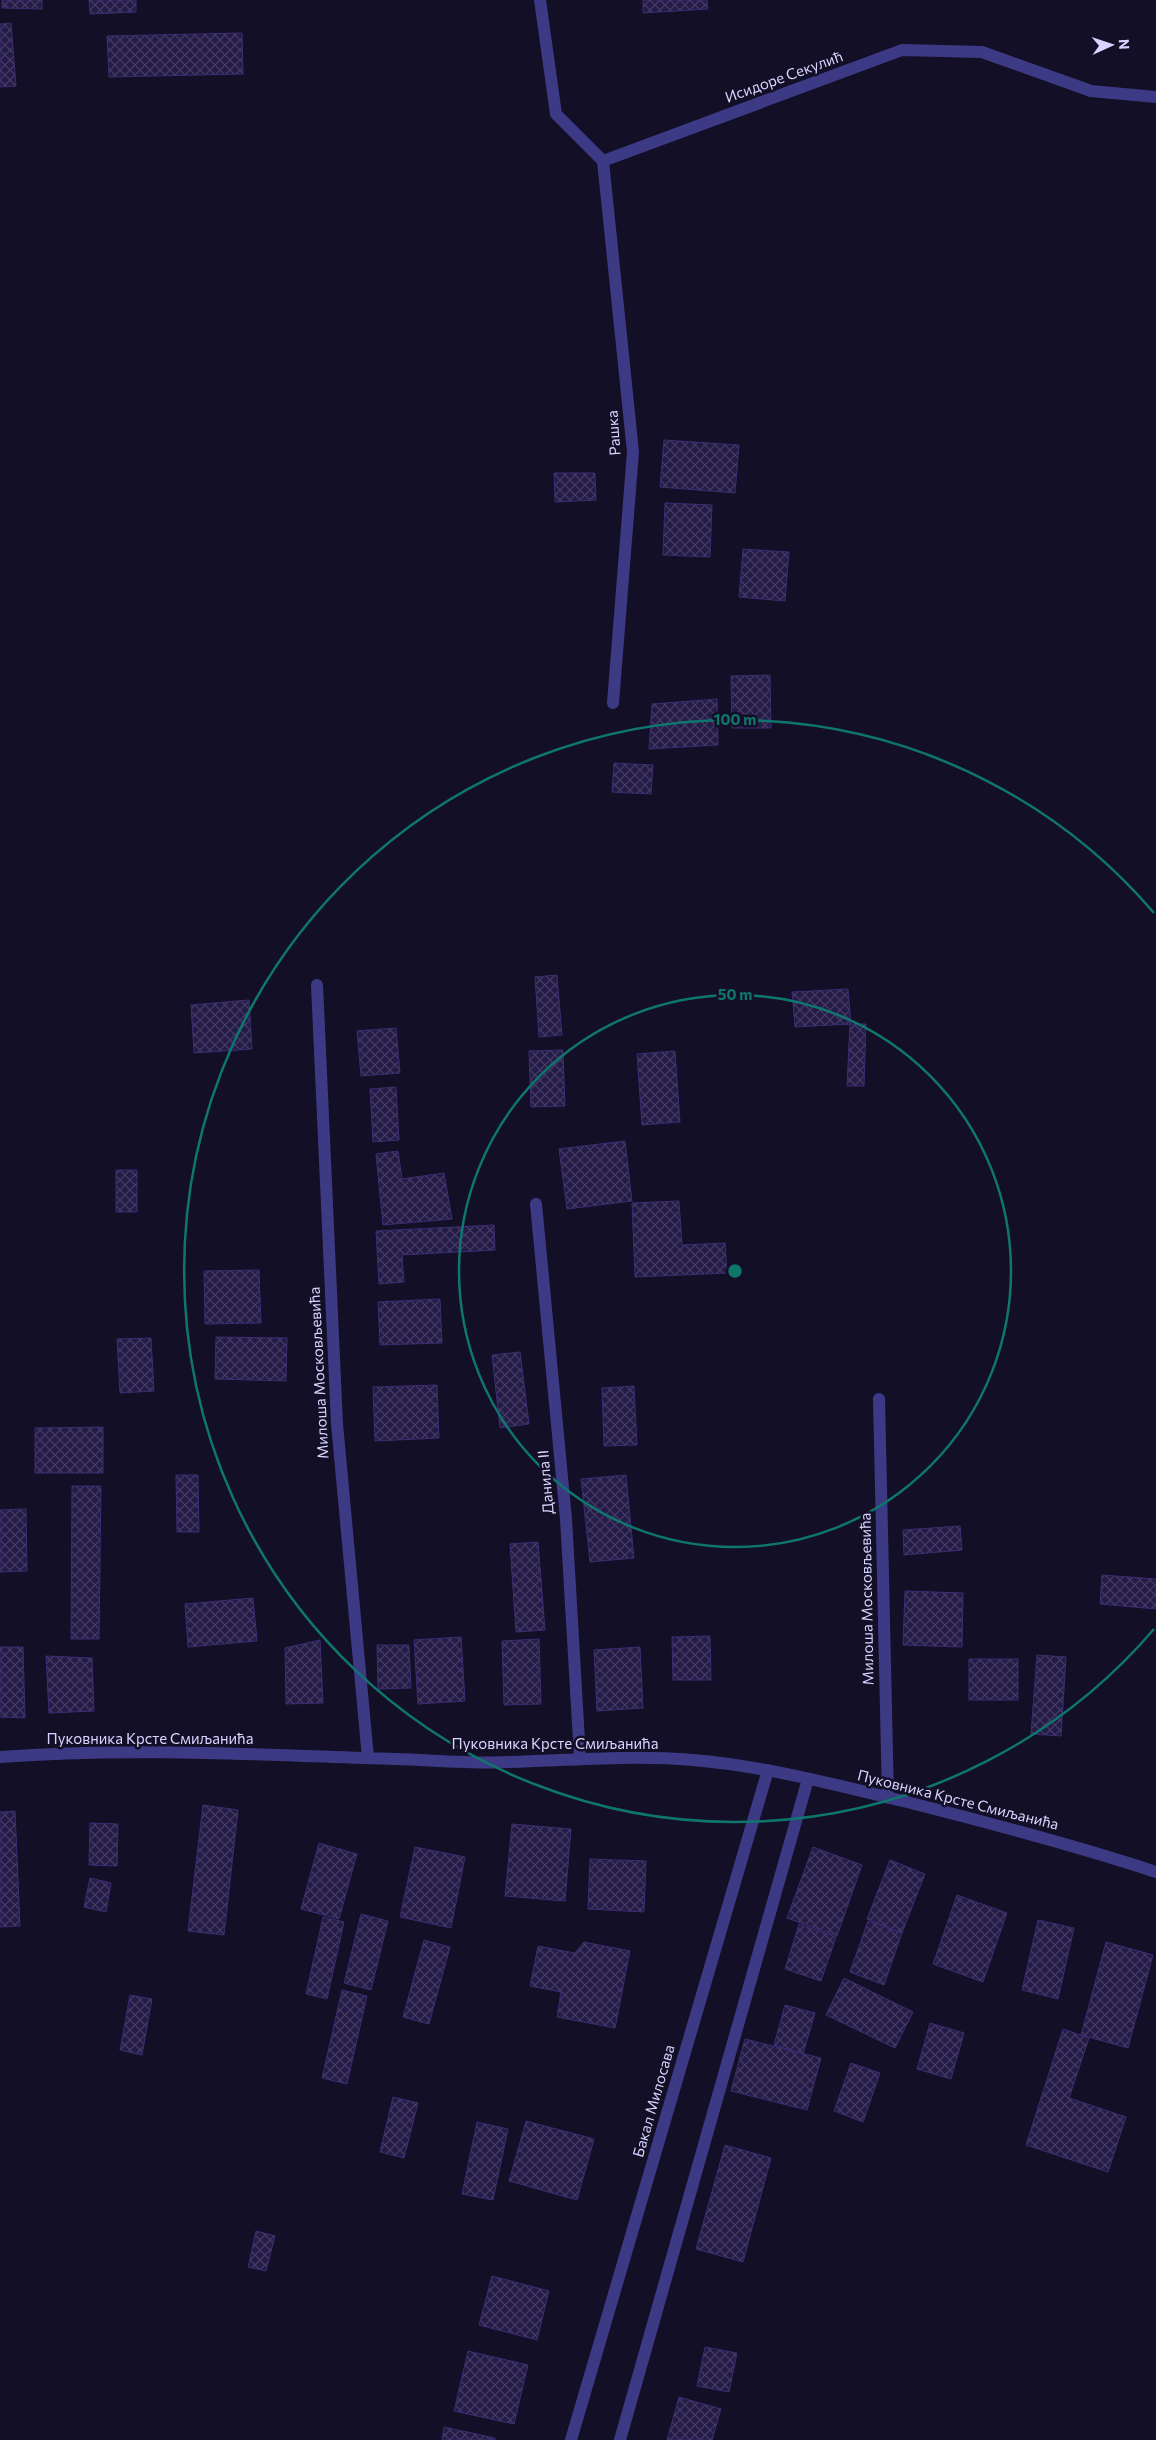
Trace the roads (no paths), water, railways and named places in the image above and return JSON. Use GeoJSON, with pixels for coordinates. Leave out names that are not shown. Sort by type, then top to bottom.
{"type":"FeatureCollection","features":[{"type":"Feature","properties":{"kind":"street"},"geometry":{"type":"LineString","coordinates":[[540,0],[556,114],[603,161]]}},
{"type":"Feature","properties":{"kind":"street","name":"Исидоре Секулић"},"geometry":{"type":"LineString","coordinates":[[603,161],[902,50],[982,52],[1091,91],[1156,97]]}},
{"type":"Feature","properties":{"kind":"street","name":"Рашка"},"geometry":{"type":"LineString","coordinates":[[603,161],[633,452],[613,703]]}},
{"type":"Feature","properties":{"kind":"street","name":"Милоша Московљевића"},"geometry":{"type":"LineString","coordinates":[[317,985],[337,1424],[368,1758]]}},
{"type":"Feature","properties":{"kind":"street","name":"Данила II"},"geometry":{"type":"LineString","coordinates":[[536,1204],[566,1519],[580,1758]]}},
{"type":"Feature","properties":{"kind":"street","name":"Милоша Московљевића"},"geometry":{"type":"LineString","coordinates":[[878,1399],[888,1798]]}},
{"type":"Feature","properties":{"kind":"street","name":"Пуковника Крсте Смиљанића"},"geometry":{"type":"LineString","coordinates":[[0,1757],[46,1754],[202,1753],[508,1763],[609,1756],[694,1760],[768,1770],[888,1798],[1095,1852],[1156,1872]]}},
{"type":"Feature","properties":{"kind":"street","name":"Бакал Милосава"},"geometry":{"type":"LineString","coordinates":[[571,2440],[768,1770]]}},
{"type":"Feature","properties":{"kind":"street"},"geometry":{"type":"LineString","coordinates":[[620,2440],[808,1779]]}}]}
